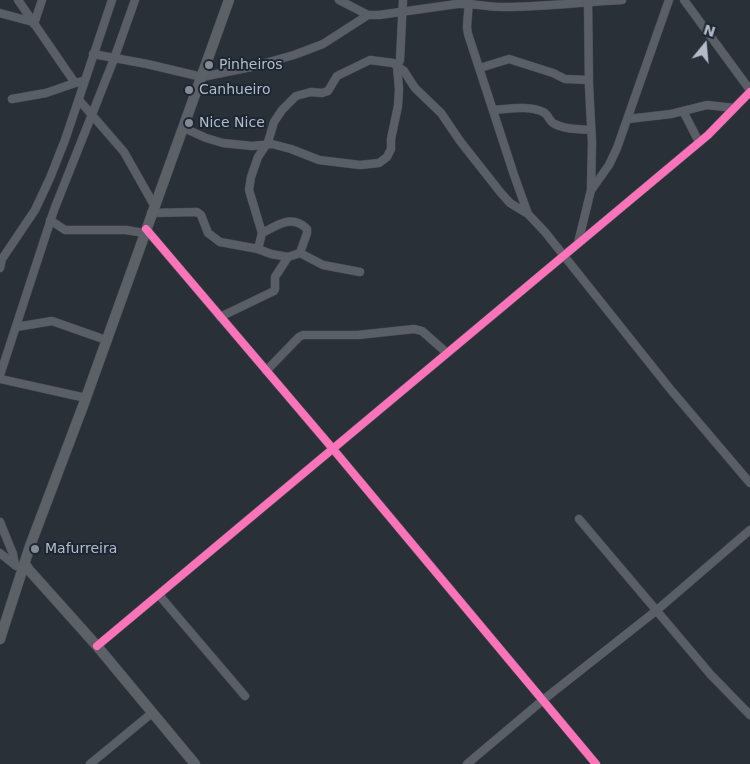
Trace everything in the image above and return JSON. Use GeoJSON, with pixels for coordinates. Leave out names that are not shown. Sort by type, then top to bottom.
{"type":"FeatureCollection","features":[{"type":"Feature","properties":{"kind":"main road"},"geometry":{"type":"LineString","coordinates":[[0,640],[21,567],[86,398],[145,231],[184,128],[228,0]]}},
{"type":"Feature","properties":{"kind":"main road"},"geometry":{"type":"LineString","coordinates":[[21,567],[29,570],[97,646],[195,764]]}},
{"type":"Feature","properties":{"kind":"street"},"geometry":{"type":"LineString","coordinates":[[18,0],[75,84]]}},
{"type":"Feature","properties":{"kind":"street"},"geometry":{"type":"LineString","coordinates":[[33,23],[42,0]]}},
{"type":"Feature","properties":{"kind":"street"},"geometry":{"type":"LineString","coordinates":[[0,267],[2,259],[14,238],[35,210],[50,178],[79,100],[112,0]]}},
{"type":"Feature","properties":{"kind":"street"},"geometry":{"type":"LineString","coordinates":[[86,398],[0,377],[50,220],[114,59],[135,0]]}},
{"type":"Feature","properties":{"kind":"street"},"geometry":{"type":"LineString","coordinates":[[340,0],[368,15]]}},
{"type":"Feature","properties":{"kind":"street"},"geometry":{"type":"LineString","coordinates":[[184,128],[223,143],[252,146],[272,144],[283,146],[319,160],[360,165],[379,163],[387,157],[391,149],[391,139],[398,106],[400,89],[397,66],[400,60],[403,0]]}},
{"type":"Feature","properties":{"kind":"street"},"geometry":{"type":"LineString","coordinates":[[93,54],[202,77],[294,55],[323,44],[368,15],[469,2],[483,6],[504,7],[622,0]]}},
{"type":"Feature","properties":{"kind":"street"},"geometry":{"type":"LineString","coordinates":[[592,190],[609,166],[628,119],[669,0]]}},
{"type":"Feature","properties":{"kind":"street"},"geometry":{"type":"LineString","coordinates":[[97,646],[699,142],[750,91],[684,0]]}},
{"type":"Feature","properties":{"kind":"street"},"geometry":{"type":"LineString","coordinates":[[578,243],[592,190],[588,1]]}},
{"type":"Feature","properties":{"kind":"street"},"geometry":{"type":"LineString","coordinates":[[469,2],[467,27],[528,214]]}},
{"type":"Feature","properties":{"kind":"street"},"geometry":{"type":"LineString","coordinates":[[0,13],[33,23]]}},
{"type":"Feature","properties":{"kind":"street"},"geometry":{"type":"LineString","coordinates":[[258,249],[262,232],[249,190],[260,151],[266,146],[274,122],[282,110],[296,96],[311,92],[322,93],[328,91],[337,76],[370,60],[393,63],[404,71],[415,88],[441,113],[460,141],[501,193],[510,203],[528,214],[563,255],[671,390],[750,483]]}},
{"type":"Feature","properties":{"kind":"street"},"geometry":{"type":"LineString","coordinates":[[480,68],[509,60],[553,73],[565,79],[589,80]]}},
{"type":"Feature","properties":{"kind":"street"},"geometry":{"type":"LineString","coordinates":[[12,99],[46,93],[84,81]]}},
{"type":"Feature","properties":{"kind":"street"},"geometry":{"type":"LineString","coordinates":[[79,100],[124,152],[153,209],[197,212],[201,215],[208,233],[224,243],[288,257],[300,253],[323,264],[360,272]]}},
{"type":"Feature","properties":{"kind":"street"},"geometry":{"type":"LineString","coordinates":[[628,119],[683,111],[696,106],[707,105],[734,108]]}},
{"type":"Feature","properties":{"kind":"street"},"geometry":{"type":"LineString","coordinates":[[493,110],[518,108],[535,110],[543,112],[555,124],[567,128],[591,130]]}},
{"type":"Feature","properties":{"kind":"street"},"geometry":{"type":"LineString","coordinates":[[683,111],[699,142]]}},
{"type":"Feature","properties":{"kind":"street"},"geometry":{"type":"LineString","coordinates":[[50,220],[66,230],[145,231],[333,450],[596,764]]}},
{"type":"Feature","properties":{"kind":"street"},"geometry":{"type":"LineString","coordinates":[[262,232],[285,221],[296,221],[302,224],[307,229],[307,233],[300,253]]}},
{"type":"Feature","properties":{"kind":"street"},"geometry":{"type":"LineString","coordinates":[[220,317],[274,291],[276,274],[288,257]]}},
{"type":"Feature","properties":{"kind":"street"},"geometry":{"type":"LineString","coordinates":[[16,327],[52,321],[106,340]]}},
{"type":"Feature","properties":{"kind":"street"},"geometry":{"type":"LineString","coordinates":[[266,371],[302,335],[358,335],[414,328],[422,331],[447,353]]}},
{"type":"Feature","properties":{"kind":"street"},"geometry":{"type":"LineString","coordinates":[[579,519],[712,675],[750,715]]}},
{"type":"Feature","properties":{"kind":"street"},"geometry":{"type":"LineString","coordinates":[[0,522],[13,554],[21,567]]}},
{"type":"Feature","properties":{"kind":"street"},"geometry":{"type":"LineString","coordinates":[[467,764],[543,700],[657,610],[750,530]]}},
{"type":"Feature","properties":{"kind":"street"},"geometry":{"type":"LineString","coordinates":[[0,554],[21,567]]}},
{"type":"Feature","properties":{"kind":"street"},"geometry":{"type":"LineString","coordinates":[[159,595],[245,696]]}},
{"type":"Feature","properties":{"kind":"street"},"geometry":{"type":"LineString","coordinates":[[90,764],[152,713]]}},
{"type":"Feature","properties":{"kind":"cycle path"},"geometry":{"type":"LineString","coordinates":[[97,646],[708,135],[750,92]]}},
{"type":"Feature","properties":{"kind":"cycle path"},"geometry":{"type":"LineString","coordinates":[[146,229],[596,764]]}},
{"type":"Feature","properties":{"kind":"place","name":"Pinheiros"},"geometry":{"type":"Point","coordinates":[209,65]}},
{"type":"Feature","properties":{"kind":"place","name":"Canhueiro"},"geometry":{"type":"Point","coordinates":[189,90]}},
{"type":"Feature","properties":{"kind":"place","name":"Nice Nice"},"geometry":{"type":"Point","coordinates":[189,123]}},
{"type":"Feature","properties":{"kind":"place","name":"Mafurreira"},"geometry":{"type":"Point","coordinates":[35,549]}}]}
